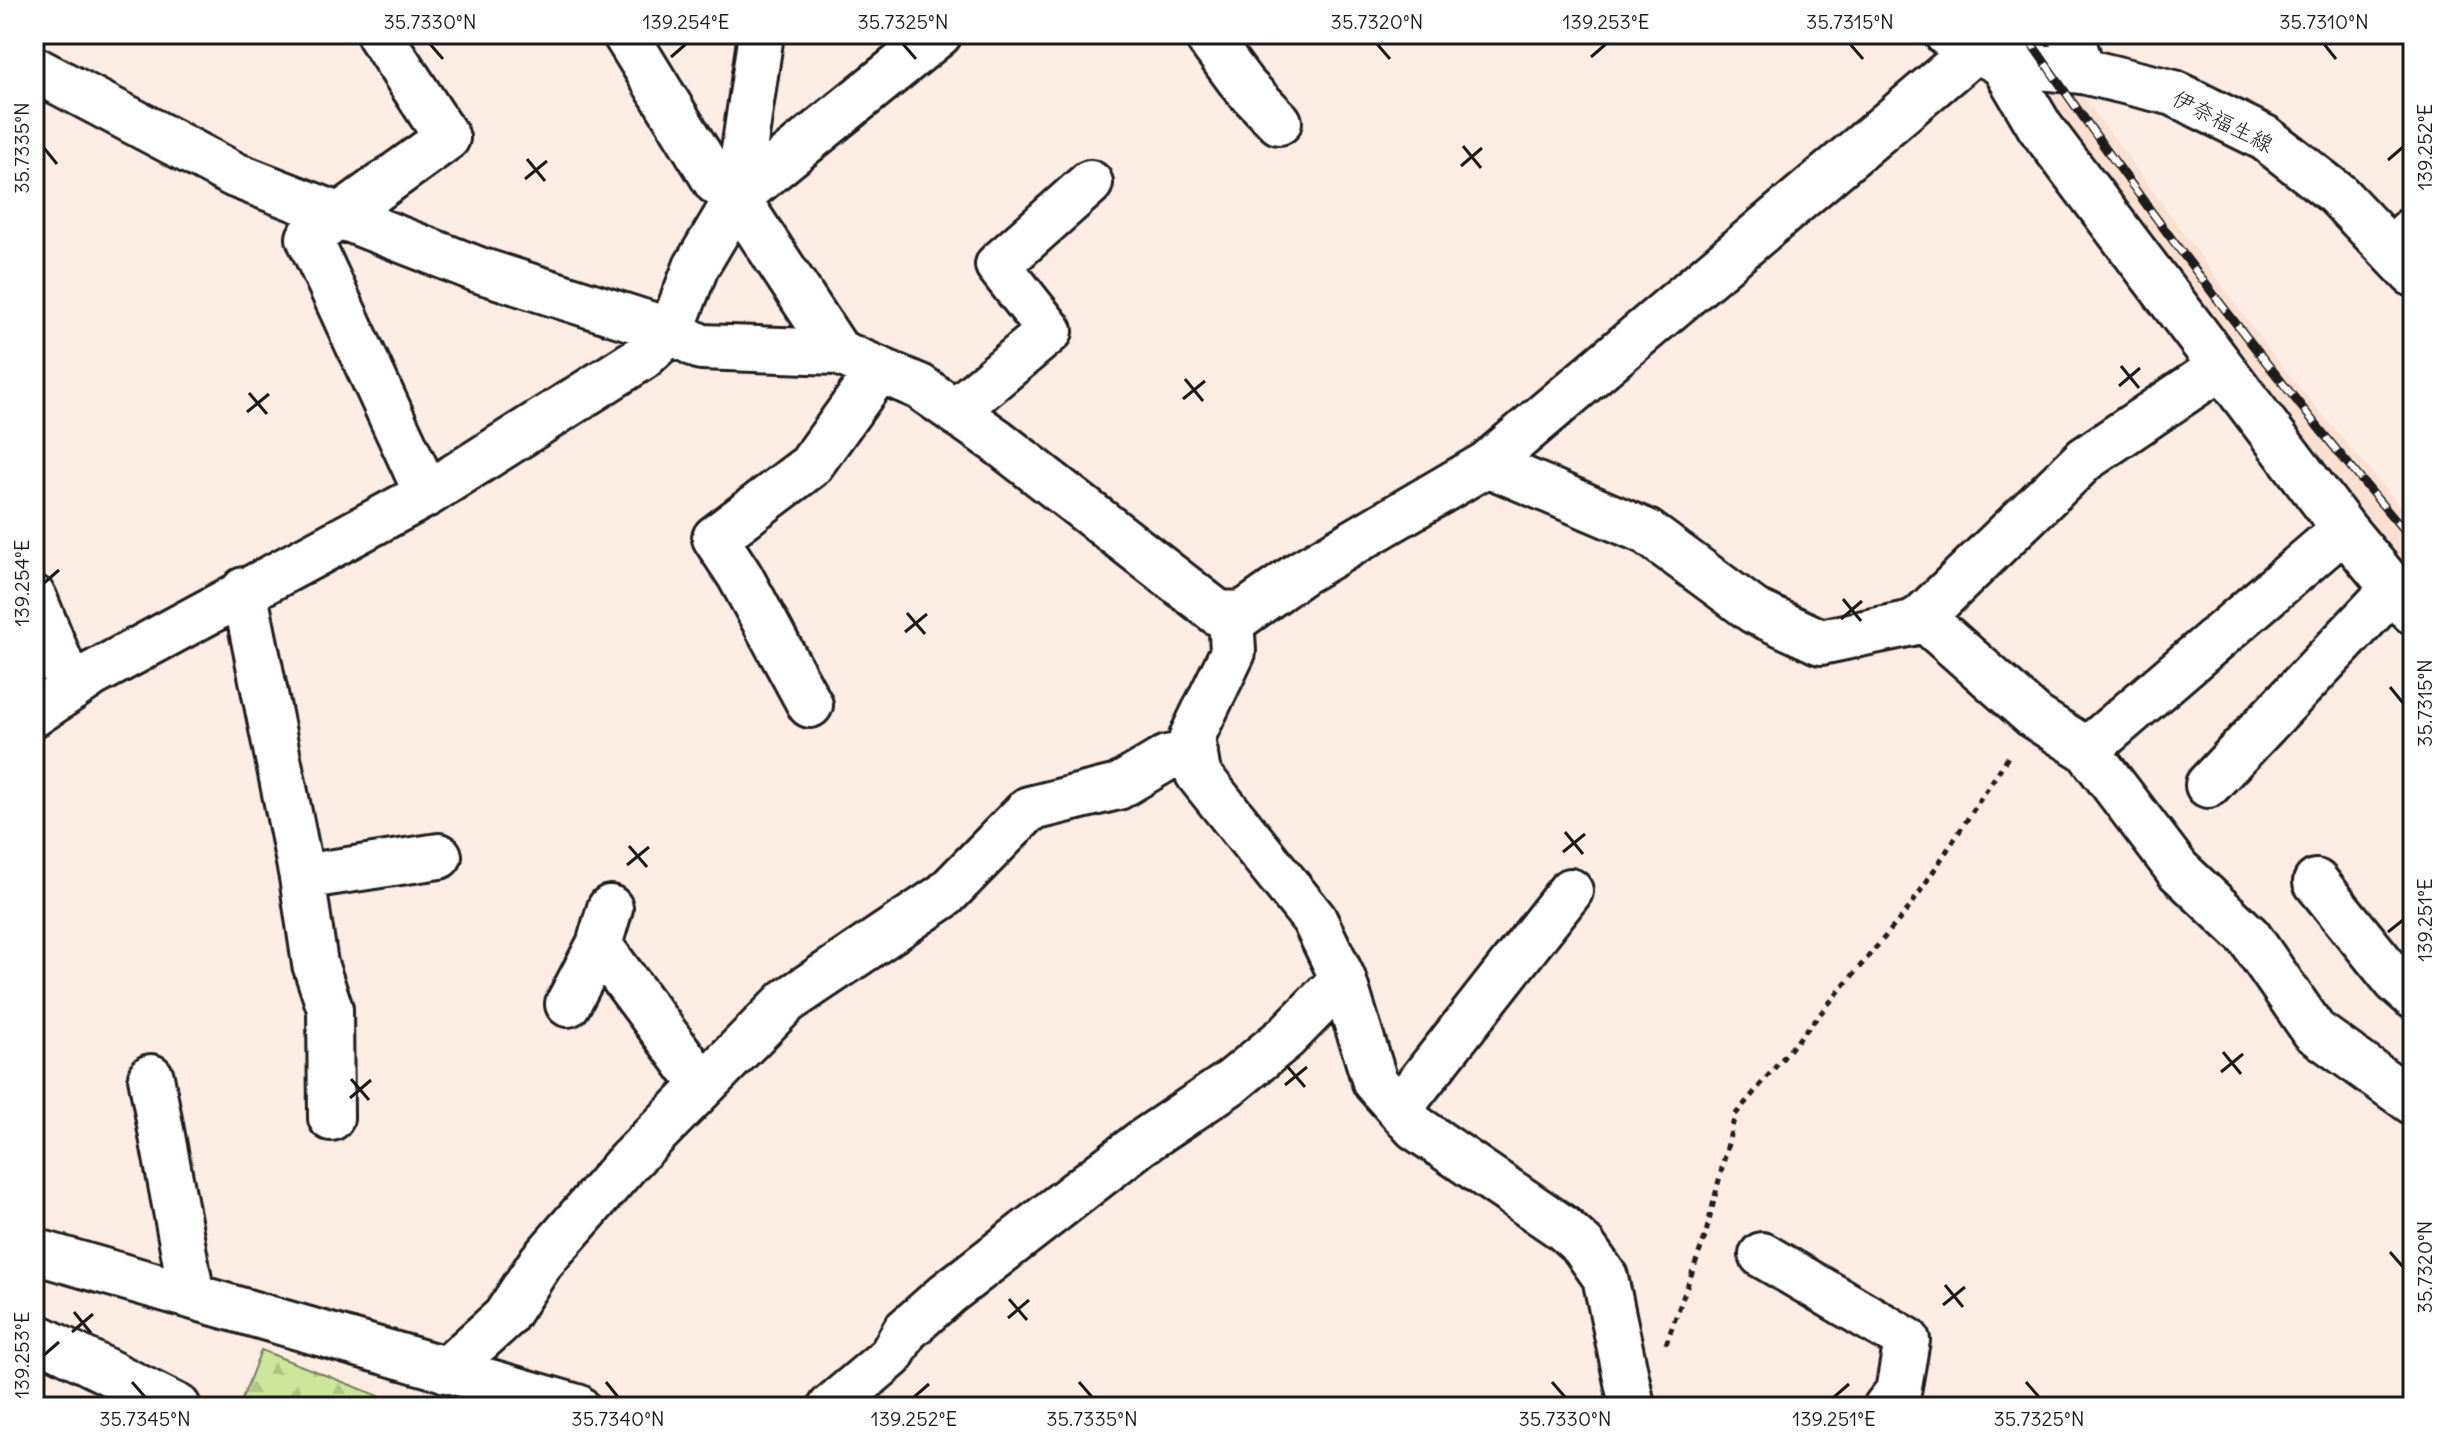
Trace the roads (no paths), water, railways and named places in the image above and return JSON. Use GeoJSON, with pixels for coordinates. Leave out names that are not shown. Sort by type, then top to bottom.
{"type":"FeatureCollection","features":[{"type":"Feature","properties":{"kind":"street"},"geometry":{"type":"LineString","coordinates":[[379,34],[447,138],[309,238],[427,494]]}},
{"type":"Feature","properties":{"kind":"street"},"geometry":{"type":"LineString","coordinates":[[625,34],[716,182],[737,198],[838,352]]}},
{"type":"Feature","properties":{"kind":"street"},"geometry":{"type":"LineString","coordinates":[[737,198],[761,34]]}},
{"type":"Feature","properties":{"kind":"street"},"geometry":{"type":"LineString","coordinates":[[34,714],[71,689],[244,590],[427,494],[643,357],[671,331],[696,267],[737,198],[939,34]]}},
{"type":"Feature","properties":{"kind":"street"},"geometry":{"type":"LineString","coordinates":[[1215,34],[1209,39],[1243,85],[1279,122]]}},
{"type":"Feature","properties":{"kind":"street"},"geometry":{"type":"LineString","coordinates":[[34,69],[235,175],[479,270],[671,331],[701,347],[838,352],[920,387],[1218,613],[1243,614],[1301,573],[1487,464],[1975,49],[2040,127],[2344,529],[2403,600],[2208,785]]}},
{"type":"Feature","properties":{"kind":"street","name":"伊奈福生線"},"geometry":{"type":"LineString","coordinates":[[1975,49],[2076,52],[2174,93],[2265,138],[2406,251]]}},
{"type":"Feature","properties":{"kind":"street"},"geometry":{"type":"LineString","coordinates":[[955,411],[1050,331],[998,265],[1090,183]]}},
{"type":"Feature","properties":{"kind":"street"},"geometry":{"type":"LineString","coordinates":[[1487,464],[1647,532],[1754,611],[1821,642],[1912,623],[1922,617],[2085,459],[2221,367]]}},
{"type":"Feature","properties":{"kind":"street"},"geometry":{"type":"LineString","coordinates":[[810,705],[740,576],[715,538],[810,466],[879,370]]}},
{"type":"Feature","properties":{"kind":"street"},"geometry":{"type":"LineString","coordinates":[[2087,750],[2344,529]]}},
{"type":"Feature","properties":{"kind":"street"},"geometry":{"type":"LineString","coordinates":[[244,590],[302,877],[315,964],[330,1009],[331,1118]]}},
{"type":"Feature","properties":{"kind":"street"},"geometry":{"type":"LineString","coordinates":[[34,598],[71,689]]}},
{"type":"Feature","properties":{"kind":"street"},"geometry":{"type":"LineString","coordinates":[[1231,614],[1233,652],[1192,737],[1198,774],[1314,919],[1343,979],[1375,1082],[1415,1127],[1563,1228],[1583,1246],[1605,1277],[1632,1405]]}},
{"type":"Feature","properties":{"kind":"street"},"geometry":{"type":"LineString","coordinates":[[1922,617],[2035,717],[2087,750],[2178,870],[2249,937],[2314,1031],[2413,1102]]}},
{"type":"Feature","properties":{"kind":"street"},"geometry":{"type":"LineString","coordinates":[[446,1370],[505,1317],[541,1262],[629,1161],[787,1001],[945,895],[1029,809],[1118,787],[1167,758],[1195,753]]}},
{"type":"Feature","properties":{"kind":"street"},"geometry":{"type":"LineString","coordinates":[[302,877],[439,856]]}},
{"type":"Feature","properties":{"kind":"street"},"geometry":{"type":"LineString","coordinates":[[2316,882],[2396,981],[2413,996]]}},
{"type":"Feature","properties":{"kind":"street"},"geometry":{"type":"LineString","coordinates":[[1399,1109],[1570,891]]}},
{"type":"Feature","properties":{"kind":"street"},"geometry":{"type":"LineString","coordinates":[[568,1004],[604,926],[703,1085]]}},
{"type":"Feature","properties":{"kind":"street"},"geometry":{"type":"LineString","coordinates":[[831,1407],[891,1356],[905,1331],[948,1293],[1141,1143],[1233,1081],[1285,1038],[1343,979]]}},
{"type":"Feature","properties":{"kind":"street"},"geometry":{"type":"LineString","coordinates":[[151,1077],[192,1296]]}},
{"type":"Feature","properties":{"kind":"street"},"geometry":{"type":"LineString","coordinates":[[34,1251],[577,1407]]}},
{"type":"Feature","properties":{"kind":"street"},"geometry":{"type":"LineString","coordinates":[[1762,1255],[1907,1340],[1898,1392],[1886,1407]]}},
{"type":"Feature","properties":{"kind":"street"},"geometry":{"type":"LineString","coordinates":[[34,1335],[178,1407]]}},
{"type":"Feature","properties":{"kind":"railway"},"geometry":{"type":"LineString","coordinates":[[2025,34],[2212,293],[2413,541]]}}]}
